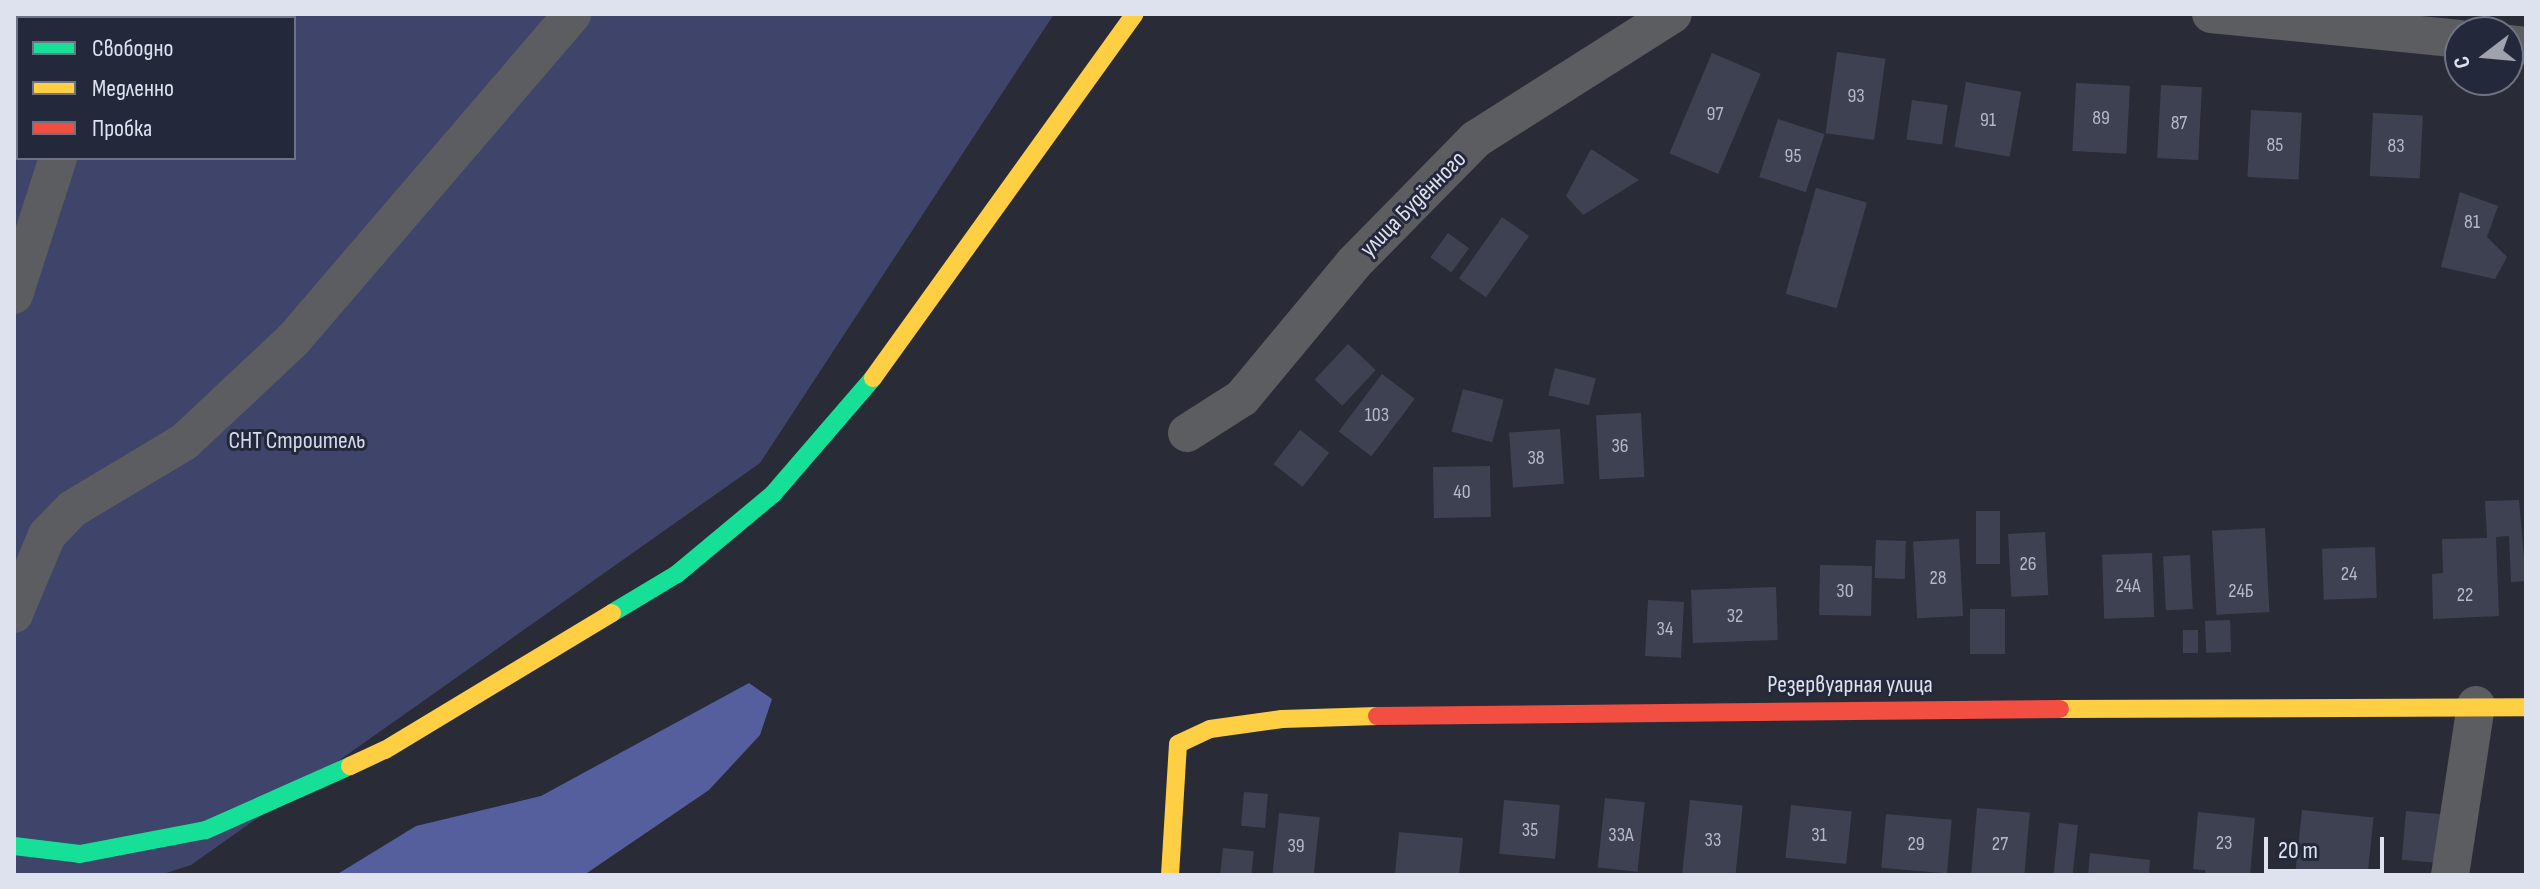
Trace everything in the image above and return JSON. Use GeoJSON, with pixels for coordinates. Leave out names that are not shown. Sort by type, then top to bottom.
{"type":"FeatureCollection","features":[{"type":"Feature","properties":{"kind":"street"},"geometry":{"type":"LineString","coordinates":[[14,607],[47,535],[72,509],[184,442],[293,340],[572,14]]}},
{"type":"Feature","properties":{"kind":"street"},"geometry":{"type":"LineString","coordinates":[[14,846],[80,854],[206,830],[385,750],[677,574],[773,494],[856,401],[1135,14]]}},
{"type":"Feature","properties":{"kind":"street","name":"улица Будённого"},"geometry":{"type":"LineString","coordinates":[[1187,433],[1242,398],[1354,263],[1476,139],[1673,14]]}},
{"type":"Feature","properties":{"kind":"street"},"geometry":{"type":"LineString","coordinates":[[2211,14],[2444,37]]}},
{"type":"Feature","properties":{"kind":"street"},"geometry":{"type":"LineString","coordinates":[[14,295],[57,160]]}},
{"type":"Feature","properties":{"kind":"street"},"geometry":{"type":"LineString","coordinates":[[2450,875],[2476,705]]}},
{"type":"Feature","properties":{"kind":"street","name":"Резервуарная улица"},"geometry":{"type":"LineString","coordinates":[[1170,875],[1178,744],[1210,729],[1282,719],[1526,711],[2526,707]]}},
{"type":"Feature","properties":{"kind":"green space","name":"СНТ Строитель"},"geometry":{"type":"Polygon","coordinates":[[[14,14],[1054,14],[760,463],[191,865],[160,875],[14,875],[14,14]]]}},
{"type":"Feature","properties":{"kind":"shaded area"},"geometry":{"type":"Polygon","coordinates":[[[749,683],[772,699],[760,735],[709,790],[584,875],[336,875],[416,826],[541,796],[749,683]]]}},
{"type":"Feature","properties":{"kind":"building"},"geometry":{"type":"Polygon","coordinates":[[[1837,52],[1886,59],[1874,140],[1826,133],[1837,52]]]}},
{"type":"Feature","properties":{"kind":"building"},"geometry":{"type":"Polygon","coordinates":[[[1712,53],[1761,74],[1718,174],[1669,153],[1712,53]]]}},
{"type":"Feature","properties":{"kind":"building"},"geometry":{"type":"Polygon","coordinates":[[[1966,82],[2021,92],[2010,157],[1955,147],[1966,82]]]}},
{"type":"Feature","properties":{"kind":"building"},"geometry":{"type":"Polygon","coordinates":[[[2076,83],[2130,86],[2126,154],[2072,151],[2076,83]]]}},
{"type":"Feature","properties":{"kind":"building"},"geometry":{"type":"Polygon","coordinates":[[[2161,85],[2202,87],[2198,160],[2157,158],[2161,85]]]}},
{"type":"Feature","properties":{"kind":"building"},"geometry":{"type":"Polygon","coordinates":[[[1912,100],[1948,105],[1942,145],[1906,140],[1912,100]]]}},
{"type":"Feature","properties":{"kind":"building"},"geometry":{"type":"Polygon","coordinates":[[[2251,110],[2302,113],[2298,180],[2247,177],[2251,110]]]}},
{"type":"Feature","properties":{"kind":"building"},"geometry":{"type":"Polygon","coordinates":[[[2373,113],[2423,116],[2420,179],[2370,176],[2373,113]]]}},
{"type":"Feature","properties":{"kind":"building"},"geometry":{"type":"Polygon","coordinates":[[[1778,119],[1825,134],[1806,192],[1759,177],[1778,119]]]}},
{"type":"Feature","properties":{"kind":"building"},"geometry":{"type":"Polygon","coordinates":[[[1591,149],[1639,180],[1583,215],[1566,196],[1591,149]]]}},
{"type":"Feature","properties":{"kind":"building"},"geometry":{"type":"Polygon","coordinates":[[[1816,188],[1867,203],[1837,308],[1786,294],[1816,188]]]}},
{"type":"Feature","properties":{"kind":"building"},"geometry":{"type":"Polygon","coordinates":[[[2460,192],[2498,206],[2487,237],[2507,257],[2495,279],[2441,267],[2460,192]]]}},
{"type":"Feature","properties":{"kind":"building"},"geometry":{"type":"Polygon","coordinates":[[[1502,217],[1529,236],[1486,297],[1459,278],[1502,217]]]}},
{"type":"Feature","properties":{"kind":"building"},"geometry":{"type":"Polygon","coordinates":[[[1448,233],[1469,248],[1451,273],[1430,257],[1448,233]]]}},
{"type":"Feature","properties":{"kind":"building"},"geometry":{"type":"Polygon","coordinates":[[[1348,344],[1376,370],[1342,406],[1315,380],[1348,344]]]}},
{"type":"Feature","properties":{"kind":"building"},"geometry":{"type":"Polygon","coordinates":[[[1555,368],[1596,378],[1589,405],[1548,395],[1555,368]]]}},
{"type":"Feature","properties":{"kind":"building"},"geometry":{"type":"Polygon","coordinates":[[[1382,374],[1415,399],[1371,456],[1339,432],[1382,374]]]}},
{"type":"Feature","properties":{"kind":"building"},"geometry":{"type":"Polygon","coordinates":[[[1463,389],[1504,400],[1492,442],[1452,432],[1463,389]]]}},
{"type":"Feature","properties":{"kind":"building"},"geometry":{"type":"Polygon","coordinates":[[[1641,413],[1644,477],[1599,479],[1596,415],[1641,413]]]}},
{"type":"Feature","properties":{"kind":"building"},"geometry":{"type":"Polygon","coordinates":[[[1560,429],[1564,484],[1513,487],[1509,433],[1560,429]]]}},
{"type":"Feature","properties":{"kind":"building"},"geometry":{"type":"Polygon","coordinates":[[[1300,430],[1329,453],[1303,487],[1274,464],[1300,430]]]}},
{"type":"Feature","properties":{"kind":"building"},"geometry":{"type":"Polygon","coordinates":[[[1490,466],[1491,517],[1434,518],[1433,467],[1490,466]]]}},
{"type":"Feature","properties":{"kind":"building"},"geometry":{"type":"Polygon","coordinates":[[[2519,500],[2526,581],[2511,582],[2509,536],[2496,537],[2499,616],[2433,619],[2432,574],[2443,573],[2442,539],[2487,538],[2485,501],[2519,500]]]}},
{"type":"Feature","properties":{"kind":"building"},"geometry":{"type":"Polygon","coordinates":[[[1976,511],[2000,511],[2000,564],[1976,564],[1976,511]]]}},
{"type":"Feature","properties":{"kind":"building"},"geometry":{"type":"Polygon","coordinates":[[[2265,528],[2269,612],[2216,615],[2212,531],[2265,528]]]}},
{"type":"Feature","properties":{"kind":"building"},"geometry":{"type":"Polygon","coordinates":[[[2045,532],[2048,595],[2011,597],[2008,534],[2045,532]]]}},
{"type":"Feature","properties":{"kind":"building"},"geometry":{"type":"Polygon","coordinates":[[[1959,539],[1963,616],[1917,618],[1913,541],[1959,539]]]}},
{"type":"Feature","properties":{"kind":"building"},"geometry":{"type":"Polygon","coordinates":[[[1876,540],[1906,541],[1905,579],[1875,578],[1876,540]]]}},
{"type":"Feature","properties":{"kind":"building"},"geometry":{"type":"Polygon","coordinates":[[[2375,547],[2377,598],[2324,600],[2322,549],[2375,547]]]}},
{"type":"Feature","properties":{"kind":"building"},"geometry":{"type":"Polygon","coordinates":[[[2152,553],[2154,617],[2104,619],[2102,555],[2152,553]]]}},
{"type":"Feature","properties":{"kind":"building"},"geometry":{"type":"Polygon","coordinates":[[[2190,555],[2193,609],[2166,610],[2163,556],[2190,555]]]}},
{"type":"Feature","properties":{"kind":"building"},"geometry":{"type":"Polygon","coordinates":[[[1820,565],[1872,566],[1871,616],[1819,615],[1820,565]]]}},
{"type":"Feature","properties":{"kind":"building"},"geometry":{"type":"Polygon","coordinates":[[[1776,587],[1778,640],[1693,643],[1691,590],[1776,587]]]}},
{"type":"Feature","properties":{"kind":"building"},"geometry":{"type":"Polygon","coordinates":[[[1648,600],[1684,602],[1681,658],[1645,656],[1648,600]]]}},
{"type":"Feature","properties":{"kind":"building"},"geometry":{"type":"Polygon","coordinates":[[[1970,609],[2005,609],[2005,654],[1970,654],[1970,609]]]}},
{"type":"Feature","properties":{"kind":"building"},"geometry":{"type":"Polygon","coordinates":[[[2230,620],[2231,652],[2206,653],[2205,621],[2230,620]]]}},
{"type":"Feature","properties":{"kind":"building"},"geometry":{"type":"Polygon","coordinates":[[[2183,630],[2198,630],[2198,653],[2183,653],[2183,630]]]}},
{"type":"Feature","properties":{"kind":"building"},"geometry":{"type":"Polygon","coordinates":[[[1244,792],[1268,794],[1265,828],[1241,826],[1244,792]]]}},
{"type":"Feature","properties":{"kind":"building"},"geometry":{"type":"Polygon","coordinates":[[[1605,798],[1645,802],[1637,872],[1598,868],[1605,798]]]}},
{"type":"Feature","properties":{"kind":"building"},"geometry":{"type":"Polygon","coordinates":[[[1504,800],[1560,805],[1555,859],[1499,854],[1504,800]]]}},
{"type":"Feature","properties":{"kind":"building"},"geometry":{"type":"Polygon","coordinates":[[[1690,800],[1743,806],[1735,875],[1682,875],[1690,800]]]}},
{"type":"Feature","properties":{"kind":"building"},"geometry":{"type":"Polygon","coordinates":[[[1791,805],[1852,811],[1846,864],[1785,858],[1791,805]]]}},
{"type":"Feature","properties":{"kind":"building"},"geometry":{"type":"Polygon","coordinates":[[[1977,808],[2030,813],[2024,875],[1971,875],[1977,808]]]}},
{"type":"Feature","properties":{"kind":"building"},"geometry":{"type":"Polygon","coordinates":[[[2302,810],[2374,818],[2368,875],[2296,871],[2302,810]]]}},
{"type":"Feature","properties":{"kind":"building"},"geometry":{"type":"Polygon","coordinates":[[[2406,811],[2442,814],[2438,863],[2402,860],[2406,811]]]}},
{"type":"Feature","properties":{"kind":"building"},"geometry":{"type":"Polygon","coordinates":[[[2198,812],[2255,818],[2250,875],[2205,875],[2205,870],[2193,869],[2198,812]]]}},
{"type":"Feature","properties":{"kind":"building"},"geometry":{"type":"Polygon","coordinates":[[[1279,813],[1320,817],[1314,875],[1273,875],[1279,813]]]}},
{"type":"Feature","properties":{"kind":"building"},"geometry":{"type":"Polygon","coordinates":[[[1886,814],[1952,820],[1947,874],[1881,868],[1886,814]]]}},
{"type":"Feature","properties":{"kind":"building"},"geometry":{"type":"Polygon","coordinates":[[[2059,823],[2078,825],[2073,875],[2054,875],[2059,823]]]}},
{"type":"Feature","properties":{"kind":"building"},"geometry":{"type":"Polygon","coordinates":[[[1399,832],[1463,838],[1459,875],[1395,875],[1399,832]]]}},
{"type":"Feature","properties":{"kind":"building"},"geometry":{"type":"Polygon","coordinates":[[[1223,848],[1254,851],[1251,875],[1220,875],[1223,848]]]}},
{"type":"Feature","properties":{"kind":"building"},"geometry":{"type":"Polygon","coordinates":[[[2090,853],[2150,860],[2149,875],[2088,875],[2090,853]]]}},
{"type":"Feature","properties":{"kind":"traffic: fast"},"geometry":{"type":"LineString","coordinates":[[612,613],[677,574],[773,494],[873,378]]}},
{"type":"Feature","properties":{"kind":"traffic: fast"},"geometry":{"type":"LineString","coordinates":[[14,846],[80,854],[206,830],[350,766]]}},
{"type":"Feature","properties":{"kind":"traffic: slow"},"geometry":{"type":"LineString","coordinates":[[873,378],[1135,14]]}},
{"type":"Feature","properties":{"kind":"traffic: slow"},"geometry":{"type":"LineString","coordinates":[[350,766],[385,750],[612,613]]}},
{"type":"Feature","properties":{"kind":"traffic: slow"},"geometry":{"type":"LineString","coordinates":[[2060,709],[2526,707]]}},
{"type":"Feature","properties":{"kind":"traffic: slow"},"geometry":{"type":"LineString","coordinates":[[1170,875],[1178,744],[1210,729],[1282,719],[1377,716]]}},
{"type":"Feature","properties":{"kind":"traffic: jam"},"geometry":{"type":"LineString","coordinates":[[1377,716],[2060,709]]}}]}
